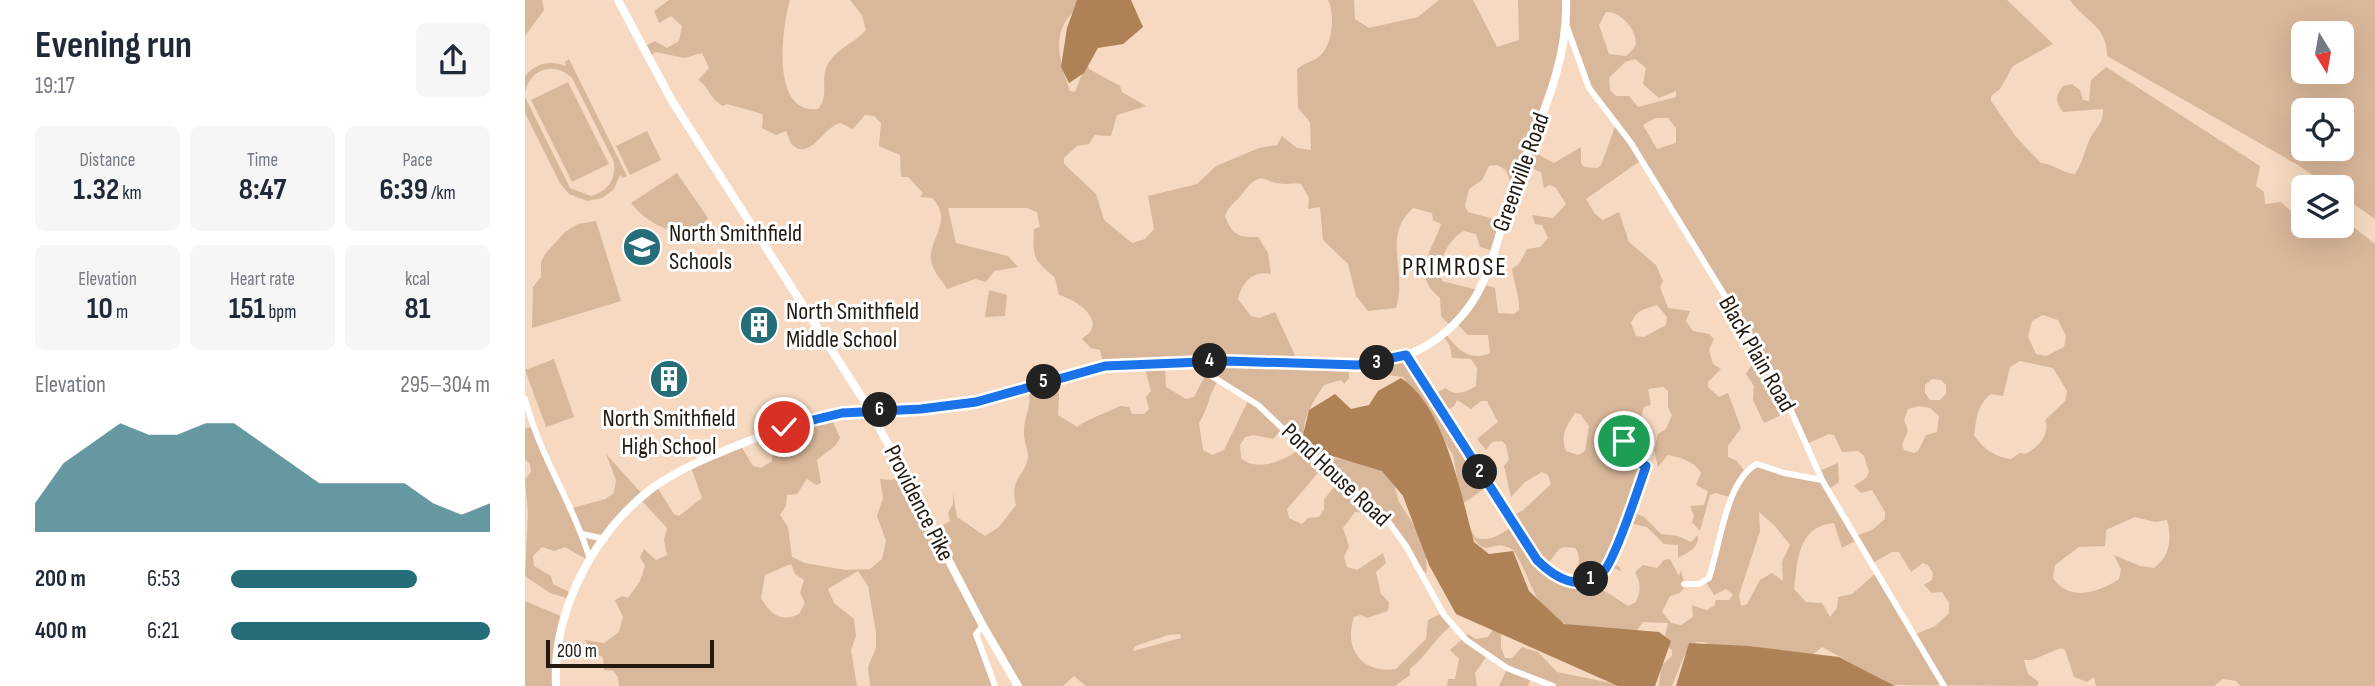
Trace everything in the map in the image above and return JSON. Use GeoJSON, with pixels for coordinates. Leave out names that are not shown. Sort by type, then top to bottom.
{"type":"FeatureCollection","features":[{"type":"Feature","properties":{"kind":"main road","name":"Providence Pike"},"geometry":{"type":"LineString","coordinates":[[618,0],[660,83],[870,410],[983,626],[1018,686]]}},
{"type":"Feature","properties":{"kind":"main road","name":"Greenville Road"},"geometry":{"type":"LineString","coordinates":[[556,686],[563,624],[570,600],[590,560],[605,538],[650,490],[694,464],[791,425],[842,413],[950,406],[1105,366],[1189,362],[1358,365],[1406,355],[1444,334],[1477,294],[1558,68],[1567,27],[1566,0]]}},
{"type":"Feature","properties":{"kind":"street","name":"Black Plain Road"},"geometry":{"type":"LineString","coordinates":[[1567,27],[1589,89],[1630,143],[1779,384],[1822,480],[1944,686]]}},
{"type":"Feature","properties":{"kind":"street"},"geometry":{"type":"LineString","coordinates":[[1406,355],[1522,539],[1554,577],[1572,583],[1590,579],[1605,571],[1646,466],[1652,444],[1645,435],[1632,435],[1624,441],[1625,455],[1646,466]]}},
{"type":"Feature","properties":{"kind":"street","name":"Pond House Road"},"geometry":{"type":"LineString","coordinates":[[1189,362],[1258,405],[1319,463],[1382,513],[1406,546],[1444,615],[1466,640],[1507,667],[1553,686]]}},
{"type":"Feature","properties":{"kind":"street"},"geometry":{"type":"LineString","coordinates":[[525,399],[549,469],[582,534],[590,560]]}},
{"type":"Feature","properties":{"kind":"street"},"geometry":{"type":"LineString","coordinates":[[1685,584],[1699,584],[1709,578],[1737,486],[1747,470],[1757,464],[1784,473],[1822,480]]}},
{"type":"Feature","properties":{"kind":"street"},"geometry":{"type":"LineString","coordinates":[[582,534],[605,538]]}},
{"type":"Feature","properties":{"kind":"street"},"geometry":{"type":"LineString","coordinates":[[983,626],[976,634],[995,686]]}},
{"type":"Feature","properties":{"kind":"shaded area"},"geometry":{"type":"Polygon","coordinates":[[[525,0],[542,0],[544,10],[525,36],[525,0]]]}},
{"type":"Feature","properties":{"kind":"shaded area"},"geometry":{"type":"Polygon","coordinates":[[[669,0],[790,0],[783,48],[786,84],[792,98],[803,107],[818,109],[823,99],[825,73],[829,62],[866,30],[862,15],[850,0],[1078,0],[1064,24],[1059,40],[1060,57],[1070,91],[1075,92],[1087,61],[1089,69],[1120,86],[1122,92],[1146,106],[1117,115],[1111,136],[1095,135],[1089,144],[1077,146],[1064,158],[1064,164],[1096,194],[1104,220],[1132,243],[1145,239],[1154,229],[1148,196],[1197,184],[1216,166],[1259,148],[1277,145],[1282,136],[1297,148],[1311,150],[1310,122],[1298,108],[1297,69],[1319,57],[1328,43],[1332,20],[1328,0],[1354,0],[1355,19],[1369,28],[1418,17],[1439,0],[1473,0],[1497,47],[1519,40],[1518,0],[2007,0],[2053,44],[2013,66],[2000,89],[1991,96],[1991,101],[2016,137],[2041,163],[2075,174],[2089,141],[2101,122],[2103,109],[2063,112],[2057,102],[2057,96],[2063,86],[2072,84],[2080,90],[2083,100],[2089,101],[2091,80],[2106,67],[2260,166],[2256,186],[2264,192],[2265,204],[2281,202],[2291,211],[2291,238],[2354,238],[2354,227],[2375,244],[2375,686],[2240,686],[2236,681],[2223,679],[2214,686],[2096,686],[2094,677],[2087,682],[2074,677],[2065,650],[2061,648],[2032,660],[2024,660],[2028,674],[2039,682],[2037,686],[1892,685],[1822,647],[1808,658],[1742,660],[1705,642],[1696,642],[1684,656],[1672,686],[1659,686],[1661,666],[1672,656],[1672,650],[1663,644],[1668,623],[1643,622],[1637,630],[1599,632],[1563,623],[1539,602],[1513,550],[1504,546],[1483,547],[1471,535],[1463,520],[1476,538],[1495,536],[1513,526],[1509,517],[1522,511],[1551,484],[1548,475],[1542,472],[1525,482],[1511,497],[1504,466],[1509,460],[1506,445],[1502,441],[1492,442],[1486,450],[1477,439],[1498,422],[1487,401],[1481,401],[1471,409],[1457,400],[1454,406],[1443,413],[1488,486],[1462,504],[1453,455],[1403,377],[1388,375],[1386,362],[1406,356],[1431,395],[1446,388],[1461,393],[1476,386],[1477,368],[1471,359],[1452,358],[1450,346],[1443,336],[1446,334],[1465,353],[1477,356],[1490,353],[1488,335],[1468,335],[1456,323],[1451,327],[1441,316],[1440,298],[1426,280],[1426,262],[1441,224],[1433,220],[1432,213],[1413,208],[1399,231],[1399,295],[1396,308],[1368,311],[1356,296],[1348,264],[1323,240],[1320,207],[1308,209],[1309,198],[1301,184],[1277,183],[1262,178],[1249,186],[1225,216],[1233,231],[1245,237],[1258,237],[1268,253],[1271,274],[1259,274],[1249,279],[1242,287],[1238,299],[1251,316],[1259,318],[1275,312],[1299,364],[1349,366],[1349,378],[1344,384],[1341,380],[1324,385],[1317,395],[1304,427],[1305,436],[1309,445],[1318,452],[1333,458],[1360,461],[1391,474],[1399,502],[1425,542],[1427,573],[1420,569],[1395,529],[1372,507],[1365,513],[1355,512],[1343,528],[1349,546],[1344,557],[1347,567],[1357,570],[1383,553],[1386,563],[1376,572],[1381,594],[1389,602],[1388,611],[1367,618],[1361,615],[1354,617],[1351,629],[1354,649],[1365,663],[1384,670],[1396,669],[1426,639],[1428,620],[1442,613],[1452,625],[1410,669],[1410,675],[1395,686],[1086,686],[1074,676],[1063,686],[1017,686],[984,628],[976,634],[994,686],[870,686],[868,667],[876,648],[876,632],[868,586],[858,571],[828,589],[834,603],[854,619],[856,636],[851,650],[857,686],[619,686],[618,677],[613,671],[604,670],[603,657],[590,651],[585,640],[604,643],[619,632],[623,617],[615,600],[622,596],[628,598],[640,581],[645,566],[640,557],[644,549],[656,560],[667,555],[664,540],[667,528],[641,500],[617,524],[589,561],[565,547],[554,551],[542,547],[533,556],[534,566],[551,576],[553,584],[573,594],[570,599],[550,593],[525,576],[528,513],[525,479],[531,472],[530,464],[525,459],[525,428],[532,427],[569,509],[605,499],[614,493],[616,480],[606,454],[644,496],[657,487],[674,514],[679,516],[702,498],[691,467],[741,446],[753,466],[761,468],[772,461],[772,454],[763,437],[831,417],[840,438],[835,446],[817,460],[821,483],[816,485],[807,479],[797,494],[787,495],[786,506],[780,515],[788,527],[792,557],[805,563],[845,570],[870,569],[882,559],[886,541],[877,516],[883,498],[880,479],[892,480],[903,473],[934,531],[950,521],[948,513],[953,504],[953,493],[957,517],[985,536],[999,527],[1016,505],[1014,489],[1028,458],[1024,434],[1029,405],[1027,389],[1055,379],[1059,394],[1058,415],[1077,427],[1120,406],[1129,407],[1132,414],[1144,414],[1149,409],[1146,397],[1151,391],[1144,365],[1104,367],[1100,350],[1091,348],[1082,339],[1093,326],[1089,314],[1078,304],[1059,295],[1055,278],[1036,258],[1034,229],[1040,227],[1037,212],[1027,208],[948,208],[956,243],[1008,256],[1018,267],[994,271],[986,282],[975,279],[947,289],[931,260],[941,213],[932,198],[920,197],[923,193],[908,177],[901,177],[900,155],[879,146],[881,123],[874,116],[865,115],[853,129],[840,123],[810,147],[798,149],[791,144],[786,131],[776,135],[762,128],[763,115],[727,104],[723,106],[715,99],[698,80],[709,68],[702,53],[684,58],[656,52],[647,58],[642,48],[655,41],[667,48],[679,41],[682,26],[671,16],[659,23],[654,11],[669,0]],[[1606,12],[1599,25],[1609,54],[1626,56],[1636,44],[1633,31],[1626,21],[1616,14],[1606,12]],[[1568,32],[1530,150],[1554,163],[1581,147],[1581,163],[1584,167],[1597,168],[1601,165],[1616,124],[1598,103],[1568,32]],[[1635,59],[1625,62],[1609,78],[1610,90],[1616,96],[1629,96],[1638,107],[1676,97],[1676,91],[1659,98],[1643,84],[1646,68],[1635,59]],[[1655,118],[1643,125],[1657,149],[1676,143],[1676,128],[1668,118],[1655,118]],[[1640,161],[1586,199],[1595,214],[1603,220],[1619,212],[1629,242],[1656,265],[1663,281],[1660,287],[1668,308],[1690,311],[1686,321],[1693,331],[1709,334],[1714,339],[1709,350],[1713,364],[1721,369],[1708,382],[1708,387],[1719,397],[1728,393],[1741,428],[1728,446],[1728,457],[1737,461],[1745,472],[1756,465],[1820,480],[1819,471],[1838,463],[1839,482],[1829,489],[1856,536],[1872,530],[1885,519],[1885,512],[1872,490],[1861,493],[1854,486],[1866,478],[1869,472],[1864,456],[1858,451],[1842,452],[1834,435],[1829,434],[1806,444],[1790,411],[1764,423],[1753,400],[1754,386],[1746,374],[1751,366],[1762,359],[1640,161]],[[1497,165],[1489,166],[1482,180],[1469,189],[1465,206],[1468,212],[1501,221],[1493,251],[1480,247],[1476,234],[1464,231],[1448,246],[1442,260],[1442,281],[1478,290],[1482,284],[1495,288],[1498,313],[1514,314],[1519,310],[1519,305],[1512,269],[1519,264],[1527,249],[1540,247],[1548,238],[1542,225],[1535,224],[1532,215],[1553,218],[1566,204],[1556,188],[1550,185],[1544,188],[1541,172],[1524,165],[1517,182],[1510,181],[1506,170],[1497,165]],[[1657,305],[1636,315],[1631,323],[1636,336],[1644,337],[1666,325],[1667,317],[1657,305]],[[2043,315],[2032,321],[2028,337],[2036,354],[2046,356],[2064,347],[2066,336],[2058,320],[2043,315]],[[2020,361],[2010,367],[2003,396],[1991,394],[1980,407],[1974,435],[1990,452],[2011,459],[2038,445],[2046,431],[2045,420],[2065,401],[2067,391],[2053,368],[2020,361]],[[1192,363],[1165,365],[1166,387],[1186,399],[1194,397],[1206,374],[1192,363]],[[1932,379],[1925,385],[1925,393],[1930,400],[1940,400],[1946,394],[1946,385],[1941,380],[1932,379]],[[1218,381],[1199,423],[1203,450],[1212,455],[1224,450],[1249,399],[1218,381]],[[1663,387],[1648,389],[1651,405],[1644,407],[1636,434],[1627,438],[1626,457],[1643,466],[1631,511],[1644,517],[1661,534],[1678,536],[1691,542],[1698,535],[1697,544],[1678,558],[1678,545],[1664,544],[1647,527],[1626,522],[1610,563],[1620,567],[1621,571],[1608,566],[1597,577],[1603,590],[1628,606],[1636,602],[1639,594],[1635,572],[1643,565],[1657,568],[1664,560],[1670,559],[1679,576],[1681,570],[1685,586],[1680,593],[1670,596],[1662,612],[1671,623],[1681,625],[1693,617],[1692,605],[1706,610],[1714,606],[1716,600],[1729,600],[1733,595],[1726,589],[1714,595],[1706,582],[1733,498],[1716,493],[1710,495],[1700,531],[1692,522],[1694,516],[1690,506],[1704,505],[1708,491],[1696,485],[1701,473],[1687,461],[1668,455],[1658,467],[1654,450],[1658,434],[1666,429],[1672,415],[1668,408],[1668,391],[1663,387]],[[1919,406],[1908,409],[1904,420],[1908,431],[1902,444],[1904,450],[1914,453],[1918,451],[1926,435],[1937,432],[1939,416],[1930,408],[1919,406]],[[1575,413],[1569,422],[1564,440],[1566,451],[1578,455],[1585,451],[1589,426],[1580,414],[1575,413]],[[1283,428],[1273,439],[1254,435],[1245,437],[1240,445],[1241,458],[1255,464],[1272,463],[1302,447],[1283,428]],[[1323,467],[1287,509],[1289,518],[1302,524],[1308,518],[1319,517],[1324,509],[1324,500],[1339,480],[1323,467]],[[1759,512],[1760,531],[1739,595],[1741,606],[1747,604],[1760,580],[1772,573],[1783,581],[1782,562],[1790,545],[1759,512]],[[2135,517],[2106,530],[2105,546],[2079,547],[2055,565],[2053,578],[2067,590],[2084,593],[2119,579],[2121,569],[2114,555],[2140,566],[2154,568],[2168,547],[2167,520],[2155,522],[2135,517]],[[1834,523],[1822,526],[1806,538],[1799,556],[1794,589],[1806,602],[1822,603],[1830,617],[1837,608],[1838,597],[1852,594],[1876,573],[1914,635],[1935,626],[1949,613],[1949,603],[1942,592],[1932,593],[1924,585],[1932,580],[1933,573],[1928,565],[1923,563],[1911,572],[1899,552],[1892,552],[1871,564],[1857,540],[1842,548],[1834,523]],[[1575,548],[1559,549],[1545,568],[1554,578],[1574,582],[1579,564],[1575,548]],[[791,564],[765,575],[761,598],[768,609],[777,615],[793,617],[799,614],[805,603],[800,593],[804,580],[795,574],[791,564]],[[1180,634],[1168,635],[1135,646],[1133,651],[1181,638],[1180,634]]]}},
{"type":"Feature","properties":{"kind":"shaded area"},"geometry":{"type":"Polygon","coordinates":[[[1077,0],[1131,0],[1143,27],[1123,44],[1098,48],[1084,73],[1069,83],[1061,67],[1067,28],[1077,0]]]}},
{"type":"Feature","properties":{"kind":"shaded area"},"geometry":{"type":"Polygon","coordinates":[[[2070,0],[2375,0],[2375,219],[2354,204],[2354,175],[2313,175],[2107,56],[2104,38],[2070,0]]]}},
{"type":"Feature","properties":{"kind":"shaded area"},"geometry":{"type":"Polygon","coordinates":[[[569,59],[627,176],[623,178],[620,175],[614,189],[602,198],[587,201],[569,194],[560,183],[525,113],[525,97],[570,188],[591,196],[610,184],[614,174],[614,162],[572,78],[558,70],[544,70],[532,77],[525,92],[525,76],[534,68],[549,63],[566,66],[565,62],[569,59]]]}},
{"type":"Feature","properties":{"kind":"shaded area"},"geometry":{"type":"Polygon","coordinates":[[[568,82],[609,164],[572,182],[531,100],[568,82]]]}},
{"type":"Feature","properties":{"kind":"shaded area"},"geometry":{"type":"Polygon","coordinates":[[[647,131],[661,160],[630,175],[616,146],[647,131]]]}},
{"type":"Feature","properties":{"kind":"shaded area"},"geometry":{"type":"Polygon","coordinates":[[[677,173],[708,218],[700,227],[690,231],[668,230],[657,225],[631,203],[677,173]]]}},
{"type":"Feature","properties":{"kind":"shaded area"},"geometry":{"type":"Polygon","coordinates":[[[596,221],[621,301],[532,328],[533,287],[541,277],[541,262],[545,254],[565,232],[578,224],[596,221]]]}},
{"type":"Feature","properties":{"kind":"shaded area"},"geometry":{"type":"Polygon","coordinates":[[[989,290],[1007,295],[1005,316],[985,317],[989,290]]]}},
{"type":"Feature","properties":{"kind":"shaded area"},"geometry":{"type":"Polygon","coordinates":[[[554,359],[574,417],[546,427],[525,370],[554,359]]]}},
{"type":"Feature","properties":{"kind":"shaded area"},"geometry":{"type":"Polygon","coordinates":[[[1401,378],[1429,408],[1440,429],[1457,476],[1474,542],[1489,554],[1513,551],[1529,591],[1564,624],[1659,632],[1671,641],[1655,686],[1618,686],[1456,614],[1429,565],[1403,496],[1382,471],[1322,453],[1303,435],[1309,410],[1335,394],[1351,409],[1369,405],[1378,391],[1401,378]]]}},
{"type":"Feature","properties":{"kind":"shaded area"},"geometry":{"type":"Polygon","coordinates":[[[525,601],[563,617],[556,686],[525,686],[525,601]]]}},
{"type":"Feature","properties":{"kind":"shaded area"},"geometry":{"type":"Polygon","coordinates":[[[1493,629],[1501,631],[1501,647],[1505,658],[1512,658],[1522,647],[1538,652],[1557,672],[1626,686],[1551,686],[1530,680],[1528,686],[1499,686],[1507,669],[1486,657],[1475,673],[1477,686],[1447,686],[1448,679],[1455,679],[1459,659],[1450,650],[1468,634],[1476,639],[1488,637],[1493,629]]]}},
{"type":"Feature","properties":{"kind":"shaded area"},"geometry":{"type":"Polygon","coordinates":[[[1689,643],[1748,646],[1839,657],[1895,686],[1676,686],[1689,643]]]}},
{"type":"Feature","properties":{"kind":"place","name":"North Smithfield Schools"},"geometry":{"type":"Point","coordinates":[642,247]}},
{"type":"Feature","properties":{"kind":"place","name":"North Smithfield Middle School"},"geometry":{"type":"Point","coordinates":[759,325]}},
{"type":"Feature","properties":{"kind":"place","name":"North Smithfield High School"},"geometry":{"type":"Point","coordinates":[669,379]}},
{"type":"Feature","properties":{"kind":"district","name":"PRIMROSE"},"geometry":{"type":"Point","coordinates":[1455,267]}},
{"type":"Feature","properties":{"kind":"route"},"geometry":{"type":"LineString","coordinates":[[784,427],[842,413],[921,409],[976,402],[1105,366],[1226,361],[1358,365],[1406,355],[1537,560],[1554,577],[1572,583],[1590,579],[1605,571],[1636,498],[1646,466],[1627,458],[1624,441]]}}]}
